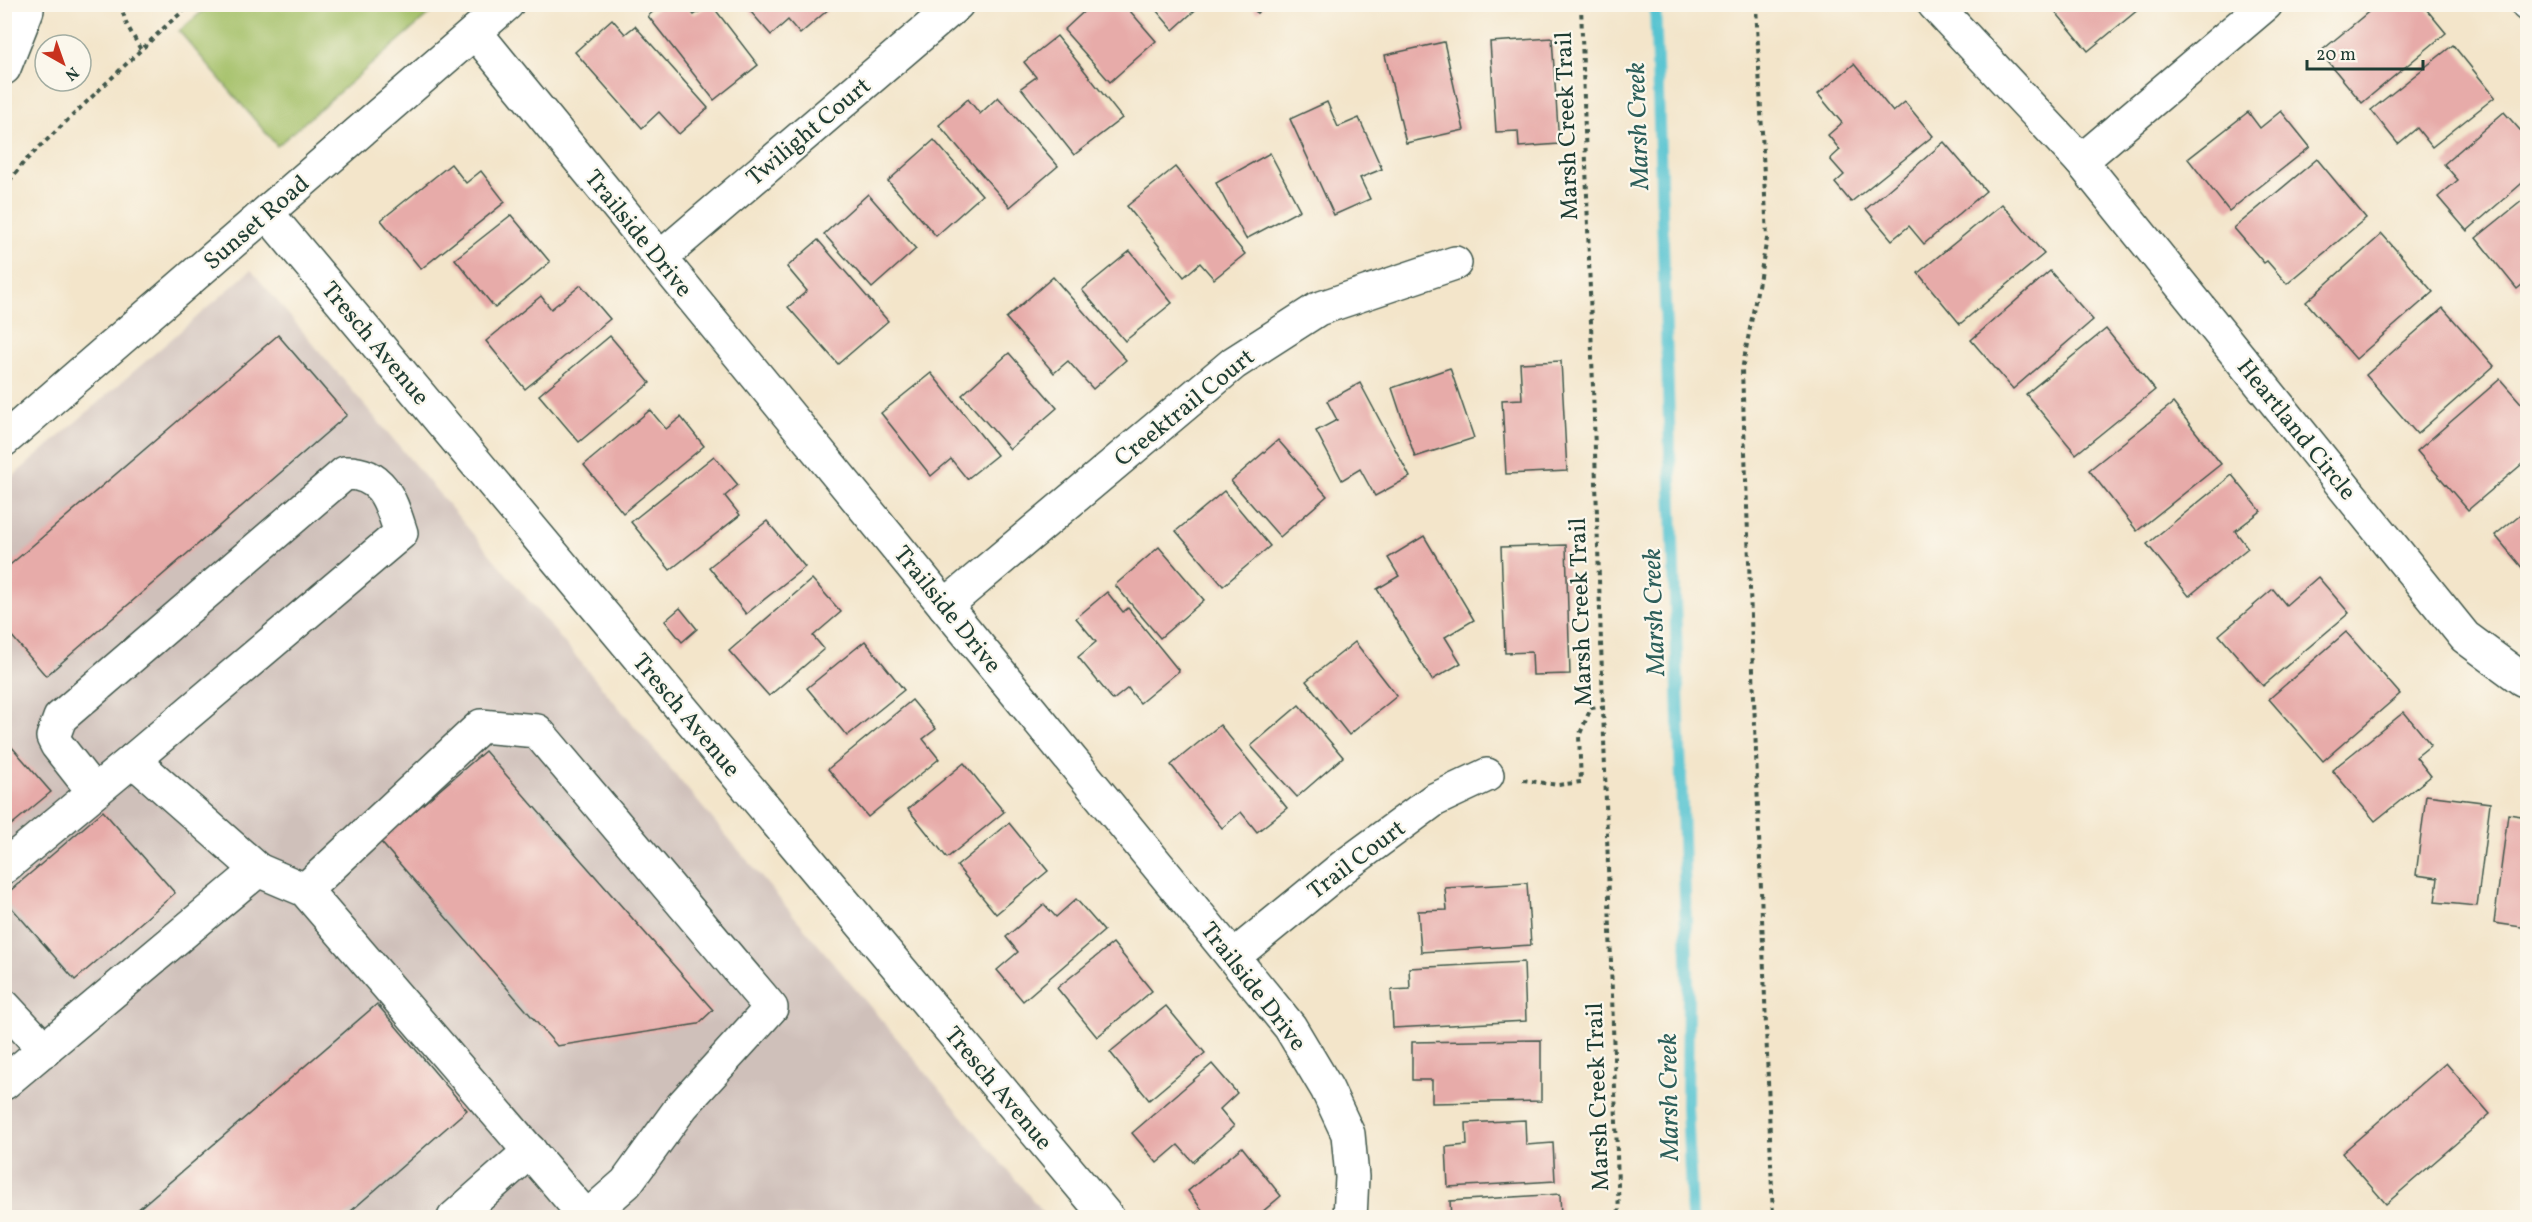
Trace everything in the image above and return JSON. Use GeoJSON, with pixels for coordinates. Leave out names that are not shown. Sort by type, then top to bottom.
{"type":"FeatureCollection","features":[{"type":"Feature","properties":{"kind":"street","name":"Sunset Road"},"geometry":{"type":"LineString","coordinates":[[4,440],[507,4]]}},
{"type":"Feature","properties":{"kind":"street","name":"Twilight Court"},"geometry":{"type":"LineString","coordinates":[[660,258],[957,4]]}},
{"type":"Feature","properties":{"kind":"street","name":"Heartland Circle"},"geometry":{"type":"LineString","coordinates":[[1934,4],[2081,161],[2465,637],[2522,679],[2528,677]]}},
{"type":"Feature","properties":{"kind":"street"},"geometry":{"type":"LineString","coordinates":[[2081,161],[2266,4]]}},
{"type":"Feature","properties":{"kind":"street"},"geometry":{"type":"LineString","coordinates":[[4,68],[27,10]]}},
{"type":"Feature","properties":{"kind":"street","name":"Trailside Drive"},"geometry":{"type":"LineString","coordinates":[[475,32],[1290,1027],[1327,1089],[1348,1134],[1352,1177],[1350,1218]]}},
{"type":"Feature","properties":{"kind":"street","name":"Tresch Avenue"},"geometry":{"type":"LineString","coordinates":[[267,213],[1108,1218]]}},
{"type":"Feature","properties":{"kind":"street","name":"Creektrail Court"},"geometry":{"type":"LineString","coordinates":[[945,606],[1234,363],[1317,309],[1455,263]]}},
{"type":"Feature","properties":{"kind":"street"},"geometry":{"type":"LineString","coordinates":[[4,867],[133,760],[401,533],[390,497],[383,489],[371,479],[357,473],[345,473],[60,718],[53,736],[57,745],[94,792]]}},
{"type":"Feature","properties":{"kind":"street"},"geometry":{"type":"LineString","coordinates":[[133,760],[258,870],[304,890],[587,1217],[626,1183],[682,1106],[771,1008],[537,732],[481,726],[304,890]]}},
{"type":"Feature","properties":{"kind":"street","name":"Trail Court"},"geometry":{"type":"LineString","coordinates":[[1233,957],[1343,867],[1434,800],[1487,775]]}},
{"type":"Feature","properties":{"kind":"street"},"geometry":{"type":"LineString","coordinates":[[4,1083],[258,870]]}},
{"type":"Feature","properties":{"kind":"street"},"geometry":{"type":"LineString","coordinates":[[4,1006],[45,1050]]}},
{"type":"Feature","properties":{"kind":"street"},"geometry":{"type":"LineString","coordinates":[[454,1218],[530,1151]]}},
{"type":"Feature","properties":{"kind":"path"},"geometry":{"type":"LineString","coordinates":[[120,4],[127,25],[141,50]]}},
{"type":"Feature","properties":{"kind":"path"},"geometry":{"type":"LineString","coordinates":[[4,188],[24,162],[192,4]]}},
{"type":"Feature","properties":{"kind":"path","name":"Marsh Creek Trail"},"geometry":{"type":"LineString","coordinates":[[1581,4],[1618,1218]]}},
{"type":"Feature","properties":{"kind":"path"},"geometry":{"type":"LineString","coordinates":[[1756,4],[1767,239],[1742,370],[1773,1218]]}},
{"type":"Feature","properties":{"kind":"path"},"geometry":{"type":"LineString","coordinates":[[1487,775],[1558,785],[1581,782],[1579,736],[1591,708],[1601,707]]}},
{"type":"Feature","properties":{"kind":"shaded area"},"geometry":{"type":"Polygon","coordinates":[[[251,270],[1047,1217],[5,1217],[4,484],[251,270]]]}},
{"type":"Feature","properties":{"kind":"green space"},"geometry":{"type":"Polygon","coordinates":[[[210,5],[440,5],[277,146],[179,31],[210,5]]]}},
{"type":"Feature","properties":{"kind":"building"},"geometry":{"type":"Polygon","coordinates":[[[662,4],[685,4],[694,15],[711,4],[758,65],[714,100],[648,16],[662,4]]]}},
{"type":"Feature","properties":{"kind":"building"},"geometry":{"type":"Polygon","coordinates":[[[744,4],[827,4],[830,8],[800,34],[788,20],[771,35],[744,4]]]}},
{"type":"Feature","properties":{"kind":"building"},"geometry":{"type":"Polygon","coordinates":[[[1092,4],[1124,4],[1156,41],[1110,82],[1064,30],[1092,4]]]}},
{"type":"Feature","properties":{"kind":"building"},"geometry":{"type":"Polygon","coordinates":[[[1151,4],[1202,4],[1173,30],[1151,4]]]}},
{"type":"Feature","properties":{"kind":"building"},"geometry":{"type":"Polygon","coordinates":[[[1250,4],[1266,4],[1257,13],[1250,4]]]}},
{"type":"Feature","properties":{"kind":"building"},"geometry":{"type":"Polygon","coordinates":[[[2049,4],[2145,4],[2088,51],[2049,4]]]}},
{"type":"Feature","properties":{"kind":"building"},"geometry":{"type":"Polygon","coordinates":[[[2378,4],[2422,4],[2446,33],[2362,103],[2320,52],[2378,4]]]}},
{"type":"Feature","properties":{"kind":"building"},"geometry":{"type":"Polygon","coordinates":[[[612,19],[625,34],[635,26],[708,108],[679,134],[659,112],[642,128],[575,52],[612,19]]]}},
{"type":"Feature","properties":{"kind":"building"},"geometry":{"type":"Polygon","coordinates":[[[1057,36],[1122,118],[1074,155],[1021,88],[1036,77],[1024,62],[1057,36]]]}},
{"type":"Feature","properties":{"kind":"building"},"geometry":{"type":"Polygon","coordinates":[[[1552,38],[1559,144],[1519,147],[1518,131],[1496,132],[1490,42],[1552,38]]]}},
{"type":"Feature","properties":{"kind":"building"},"geometry":{"type":"Polygon","coordinates":[[[1444,42],[1464,130],[1406,143],[1385,55],[1444,42]]]}},
{"type":"Feature","properties":{"kind":"building"},"geometry":{"type":"Polygon","coordinates":[[[2453,45],[2495,97],[2432,147],[2417,128],[2398,144],[2371,110],[2453,45]]]}},
{"type":"Feature","properties":{"kind":"building"},"geometry":{"type":"Polygon","coordinates":[[[1854,64],[1893,112],[1905,102],[1933,136],[1851,202],[1835,183],[1844,175],[1830,159],[1840,150],[1828,135],[1842,123],[1818,94],[1854,64]]]}},
{"type":"Feature","properties":{"kind":"building"},"geometry":{"type":"Polygon","coordinates":[[[998,97],[1058,166],[1010,207],[939,125],[968,99],[980,114],[998,97]]]}},
{"type":"Feature","properties":{"kind":"building"},"geometry":{"type":"Polygon","coordinates":[[[1327,102],[1338,127],[1359,118],[1382,169],[1360,178],[1370,199],[1334,215],[1290,119],[1327,102]]]}},
{"type":"Feature","properties":{"kind":"building"},"geometry":{"type":"Polygon","coordinates":[[[2281,111],[2310,147],[2229,211],[2188,159],[2248,112],[2260,128],[2281,111]]]}},
{"type":"Feature","properties":{"kind":"building"},"geometry":{"type":"Polygon","coordinates":[[[2504,112],[2528,139],[2528,178],[2467,231],[2438,197],[2458,180],[2444,164],[2504,112]]]}},
{"type":"Feature","properties":{"kind":"building"},"geometry":{"type":"Polygon","coordinates":[[[934,140],[982,195],[936,236],[888,181],[934,140]]]}},
{"type":"Feature","properties":{"kind":"building"},"geometry":{"type":"Polygon","coordinates":[[[1944,142],[1986,191],[1924,244],[1909,226],[1892,240],[1866,209],[1944,142]]]}},
{"type":"Feature","properties":{"kind":"building"},"geometry":{"type":"Polygon","coordinates":[[[1270,153],[1300,210],[1246,239],[1216,183],[1270,153]]]}},
{"type":"Feature","properties":{"kind":"building"},"geometry":{"type":"Polygon","coordinates":[[[2317,159],[2366,218],[2287,284],[2267,261],[2264,263],[2234,228],[2317,159]]]}},
{"type":"Feature","properties":{"kind":"building"},"geometry":{"type":"Polygon","coordinates":[[[451,164],[466,183],[481,171],[505,202],[421,269],[381,220],[451,164]]]}},
{"type":"Feature","properties":{"kind":"building"},"geometry":{"type":"Polygon","coordinates":[[[1175,167],[1245,254],[1214,279],[1200,263],[1184,277],[1127,206],[1175,167]]]}},
{"type":"Feature","properties":{"kind":"building"},"geometry":{"type":"Polygon","coordinates":[[[868,194],[916,249],[872,288],[824,234],[868,194]]]}},
{"type":"Feature","properties":{"kind":"building"},"geometry":{"type":"Polygon","coordinates":[[[2528,196],[2528,280],[2517,289],[2476,238],[2528,196]]]}},
{"type":"Feature","properties":{"kind":"building"},"geometry":{"type":"Polygon","coordinates":[[[2002,204],[2044,254],[1960,324],[1918,273],[2002,204]]]}},
{"type":"Feature","properties":{"kind":"building"},"geometry":{"type":"Polygon","coordinates":[[[511,215],[550,262],[495,308],[455,259],[511,215]]]}},
{"type":"Feature","properties":{"kind":"building"},"geometry":{"type":"Polygon","coordinates":[[[2382,234],[2433,292],[2356,359],[2306,302],[2382,234]]]}},
{"type":"Feature","properties":{"kind":"building"},"geometry":{"type":"Polygon","coordinates":[[[818,240],[888,321],[838,364],[788,307],[807,291],[787,267],[818,240]]]}},
{"type":"Feature","properties":{"kind":"building"},"geometry":{"type":"Polygon","coordinates":[[[1130,251],[1172,303],[1125,341],[1082,290],[1130,251]]]}},
{"type":"Feature","properties":{"kind":"building"},"geometry":{"type":"Polygon","coordinates":[[[2050,271],[2093,320],[2013,389],[1971,340],[2050,271]]]}},
{"type":"Feature","properties":{"kind":"building"},"geometry":{"type":"Polygon","coordinates":[[[1053,277],[1126,360],[1093,389],[1068,361],[1054,373],[1006,318],[1053,277]]]}},
{"type":"Feature","properties":{"kind":"building"},"geometry":{"type":"Polygon","coordinates":[[[581,285],[610,319],[525,389],[486,341],[541,296],[551,309],[581,285]]]}},
{"type":"Feature","properties":{"kind":"building"},"geometry":{"type":"Polygon","coordinates":[[[2443,308],[2494,366],[2417,434],[2366,375],[2443,308]]]}},
{"type":"Feature","properties":{"kind":"building"},"geometry":{"type":"Polygon","coordinates":[[[2106,329],[2155,390],[2076,454],[2026,394],[2106,329]]]}},
{"type":"Feature","properties":{"kind":"building"},"geometry":{"type":"Polygon","coordinates":[[[278,335],[347,415],[46,676],[4,627],[4,570],[278,335]]]}},
{"type":"Feature","properties":{"kind":"building"},"geometry":{"type":"Polygon","coordinates":[[[610,336],[650,383],[579,442],[539,395],[610,336]]]}},
{"type":"Feature","properties":{"kind":"building"},"geometry":{"type":"Polygon","coordinates":[[[1009,353],[1057,408],[1010,449],[962,395],[1009,353]]]}},
{"type":"Feature","properties":{"kind":"building"},"geometry":{"type":"Polygon","coordinates":[[[1561,361],[1567,471],[1506,474],[1502,400],[1522,399],[1520,363],[1561,361]]]}},
{"type":"Feature","properties":{"kind":"building"},"geometry":{"type":"Polygon","coordinates":[[[1450,368],[1474,438],[1415,457],[1392,388],[1450,368]]]}},
{"type":"Feature","properties":{"kind":"building"},"geometry":{"type":"Polygon","coordinates":[[[931,373],[997,455],[967,479],[951,459],[931,476],[881,413],[931,373]]]}},
{"type":"Feature","properties":{"kind":"building"},"geometry":{"type":"Polygon","coordinates":[[[2500,379],[2528,411],[2528,459],[2468,510],[2417,451],[2500,379]]]}},
{"type":"Feature","properties":{"kind":"building"},"geometry":{"type":"Polygon","coordinates":[[[1360,383],[1410,477],[1375,496],[1360,469],[1342,480],[1316,431],[1337,420],[1327,401],[1360,383]]]}},
{"type":"Feature","properties":{"kind":"building"},"geometry":{"type":"Polygon","coordinates":[[[2173,403],[2221,464],[2137,531],[2089,470],[2173,403]]]}},
{"type":"Feature","properties":{"kind":"building"},"geometry":{"type":"Polygon","coordinates":[[[650,410],[666,429],[681,417],[704,446],[623,513],[584,465],[650,410]]]}},
{"type":"Feature","properties":{"kind":"building"},"geometry":{"type":"Polygon","coordinates":[[[1278,440],[1327,496],[1280,537],[1231,481],[1278,440]]]}},
{"type":"Feature","properties":{"kind":"building"},"geometry":{"type":"Polygon","coordinates":[[[714,456],[738,485],[725,496],[740,515],[670,570],[631,522],[714,456]]]}},
{"type":"Feature","properties":{"kind":"building"},"geometry":{"type":"Polygon","coordinates":[[[2232,475],[2261,511],[2235,531],[2248,548],[2189,596],[2147,544],[2232,475]]]}},
{"type":"Feature","properties":{"kind":"building"},"geometry":{"type":"Polygon","coordinates":[[[1224,491],[1270,546],[1223,586],[1176,531],[1224,491]]]}},
{"type":"Feature","properties":{"kind":"building"},"geometry":{"type":"Polygon","coordinates":[[[2528,508],[2528,575],[2495,535],[2528,508]]]}},
{"type":"Feature","properties":{"kind":"building"},"geometry":{"type":"Polygon","coordinates":[[[767,521],[805,567],[746,614],[709,567],[767,521]]]}},
{"type":"Feature","properties":{"kind":"building"},"geometry":{"type":"Polygon","coordinates":[[[1424,536],[1474,620],[1445,637],[1461,663],[1432,680],[1377,589],[1399,576],[1388,558],[1424,536]]]}},
{"type":"Feature","properties":{"kind":"building"},"geometry":{"type":"Polygon","coordinates":[[[1566,545],[1570,674],[1533,675],[1532,652],[1505,653],[1501,547],[1566,545]]]}},
{"type":"Feature","properties":{"kind":"building"},"geometry":{"type":"Polygon","coordinates":[[[1159,547],[1204,600],[1160,638],[1115,585],[1159,547]]]}},
{"type":"Feature","properties":{"kind":"building"},"geometry":{"type":"Polygon","coordinates":[[[2318,577],[2349,613],[2263,686],[2219,635],[2273,589],[2286,605],[2318,577]]]}},
{"type":"Feature","properties":{"kind":"building"},"geometry":{"type":"Polygon","coordinates":[[[812,579],[841,612],[813,636],[824,649],[769,696],[729,651],[812,579]]]}},
{"type":"Feature","properties":{"kind":"building"},"geometry":{"type":"Polygon","coordinates":[[[1107,592],[1123,612],[1128,608],[1179,671],[1140,703],[1128,688],[1113,700],[1078,657],[1096,642],[1076,618],[1107,592]]]}},
{"type":"Feature","properties":{"kind":"building"},"geometry":{"type":"Polygon","coordinates":[[[680,608],[697,629],[682,642],[665,621],[680,608]]]}},
{"type":"Feature","properties":{"kind":"building"},"geometry":{"type":"Polygon","coordinates":[[[2346,632],[2400,694],[2323,761],[2269,699],[2346,632]]]}},
{"type":"Feature","properties":{"kind":"building"},"geometry":{"type":"Polygon","coordinates":[[[865,641],[904,690],[847,736],[807,688],[865,641]]]}},
{"type":"Feature","properties":{"kind":"building"},"geometry":{"type":"Polygon","coordinates":[[[1355,642],[1397,696],[1349,735],[1306,681],[1355,642]]]}},
{"type":"Feature","properties":{"kind":"building"},"geometry":{"type":"Polygon","coordinates":[[[912,700],[936,729],[923,739],[939,759],[868,817],[828,769],[912,700]]]}},
{"type":"Feature","properties":{"kind":"building"},"geometry":{"type":"Polygon","coordinates":[[[1299,705],[1343,757],[1297,797],[1251,746],[1299,705]]]}},
{"type":"Feature","properties":{"kind":"building"},"geometry":{"type":"Polygon","coordinates":[[[2404,712],[2431,745],[2416,757],[2431,776],[2375,821],[2332,770],[2404,712]]]}},
{"type":"Feature","properties":{"kind":"building"},"geometry":{"type":"Polygon","coordinates":[[[1220,725],[1287,808],[1257,832],[1241,812],[1222,828],[1171,765],[1220,725]]]}},
{"type":"Feature","properties":{"kind":"building"},"geometry":{"type":"Polygon","coordinates":[[[4,738],[51,792],[4,831],[4,738]]]}},
{"type":"Feature","properties":{"kind":"building"},"geometry":{"type":"Polygon","coordinates":[[[485,751],[713,1010],[698,1024],[557,1046],[380,841],[485,751]]]}},
{"type":"Feature","properties":{"kind":"building"},"geometry":{"type":"Polygon","coordinates":[[[964,763],[1004,812],[947,858],[908,809],[964,763]]]}},
{"type":"Feature","properties":{"kind":"building"},"geometry":{"type":"Polygon","coordinates":[[[2426,795],[2490,803],[2477,906],[2435,902],[2438,878],[2416,875],[2426,795]]]}},
{"type":"Feature","properties":{"kind":"building"},"geometry":{"type":"Polygon","coordinates":[[[103,811],[175,893],[75,980],[4,899],[4,896],[103,811]]]}},
{"type":"Feature","properties":{"kind":"building"},"geometry":{"type":"Polygon","coordinates":[[[2508,814],[2528,817],[2528,928],[2494,923],[2508,814]]]}},
{"type":"Feature","properties":{"kind":"building"},"geometry":{"type":"Polygon","coordinates":[[[1009,823],[1048,871],[996,914],[957,866],[1009,823]]]}},
{"type":"Feature","properties":{"kind":"building"},"geometry":{"type":"Polygon","coordinates":[[[1527,883],[1531,945],[1421,952],[1418,911],[1447,910],[1445,888],[1527,883]]]}},
{"type":"Feature","properties":{"kind":"building"},"geometry":{"type":"Polygon","coordinates":[[[1076,899],[1104,931],[1023,1001],[997,970],[1018,952],[1006,937],[1044,904],[1056,917],[1076,899]]]}},
{"type":"Feature","properties":{"kind":"building"},"geometry":{"type":"Polygon","coordinates":[[[1113,943],[1152,991],[1097,1037],[1057,988],[1113,943]]]}},
{"type":"Feature","properties":{"kind":"building"},"geometry":{"type":"Polygon","coordinates":[[[1524,962],[1526,1021],[1393,1028],[1391,990],[1410,989],[1409,968],[1524,962]]]}},
{"type":"Feature","properties":{"kind":"building"},"geometry":{"type":"Polygon","coordinates":[[[377,1004],[467,1110],[343,1218],[128,1218],[377,1004]]]}},
{"type":"Feature","properties":{"kind":"building"},"geometry":{"type":"Polygon","coordinates":[[[1166,1006],[1205,1053],[1149,1100],[1110,1052],[1166,1006]]]}},
{"type":"Feature","properties":{"kind":"building"},"geometry":{"type":"Polygon","coordinates":[[[1541,1040],[1541,1101],[1432,1103],[1432,1080],[1412,1080],[1412,1042],[1541,1040]]]}},
{"type":"Feature","properties":{"kind":"building"},"geometry":{"type":"Polygon","coordinates":[[[2446,1063],[2490,1114],[2386,1204],[2342,1153],[2446,1063]]]}},
{"type":"Feature","properties":{"kind":"building"},"geometry":{"type":"Polygon","coordinates":[[[1212,1064],[1237,1093],[1220,1109],[1234,1126],[1193,1162],[1178,1145],[1157,1163],[1132,1133],[1212,1064]]]}},
{"type":"Feature","properties":{"kind":"building"},"geometry":{"type":"Polygon","coordinates":[[[1525,1120],[1526,1145],[1553,1143],[1555,1181],[1448,1187],[1446,1147],[1467,1145],[1466,1123],[1525,1120]]]}},
{"type":"Feature","properties":{"kind":"building"},"geometry":{"type":"Polygon","coordinates":[[[1242,1147],[1281,1196],[1255,1218],[1208,1218],[1188,1191],[1242,1147]]]}},
{"type":"Feature","properties":{"kind":"building"},"geometry":{"type":"Polygon","coordinates":[[[1560,1194],[1561,1218],[1451,1218],[1450,1201],[1560,1194]]]}},
{"type":"Feature","properties":{"kind":"waterway","name":"Marsh Creek"},"geometry":{"type":"LineString","coordinates":[[1655,4],[1688,987],[1687,1106],[1692,1218]]}}]}
